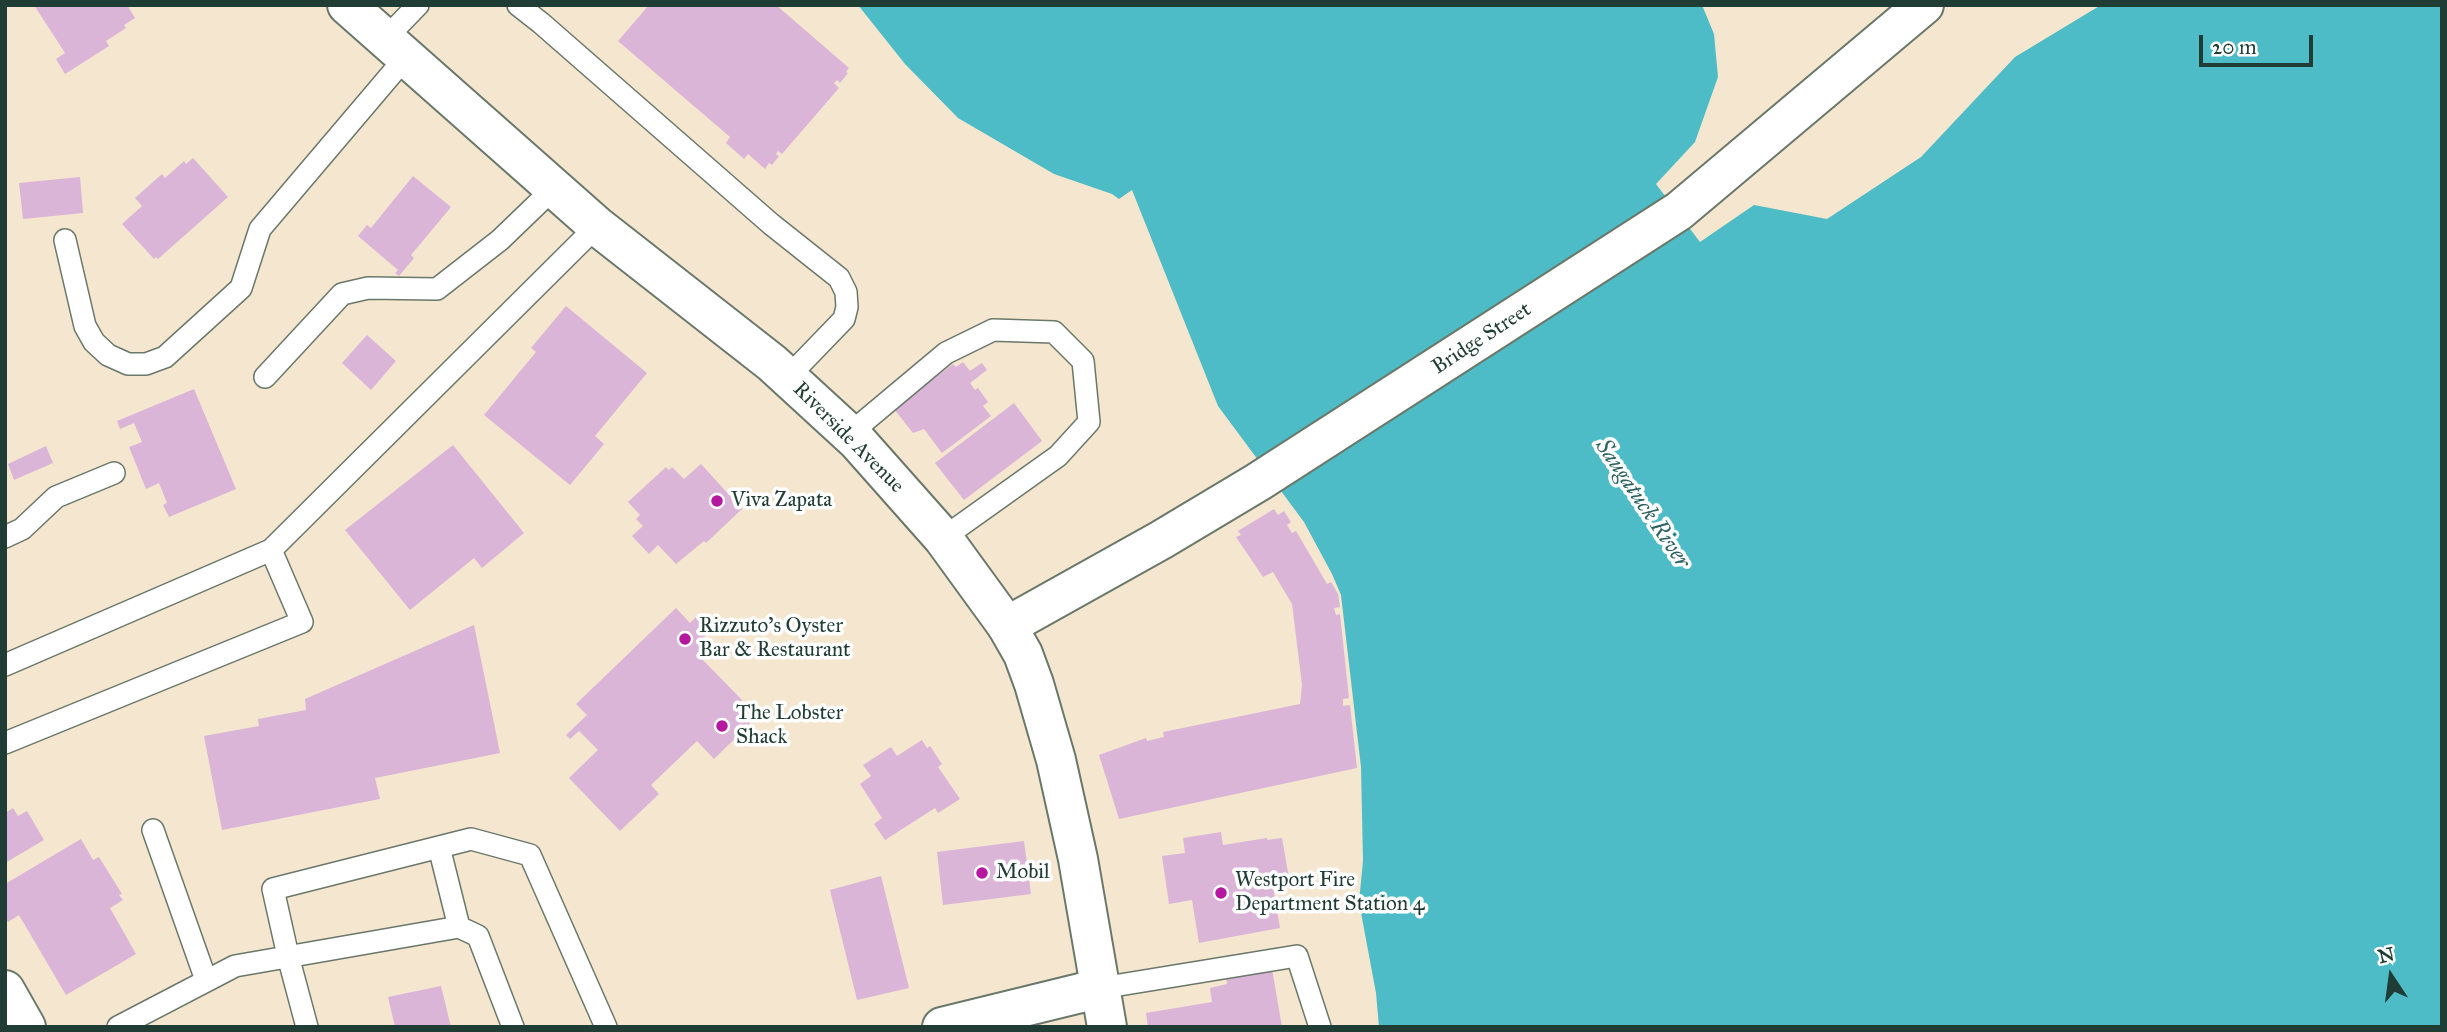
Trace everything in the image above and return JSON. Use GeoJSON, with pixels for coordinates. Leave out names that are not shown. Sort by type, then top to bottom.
{"type":"FeatureCollection","features":[{"type":"Feature","properties":{"kind":"main road","name":"Riverside Avenue"},"geometry":{"type":"LineString","coordinates":[[347,5],[597,226],[772,363],[857,441],[943,538],[1007,626],[1023,654],[1034,684],[1056,760],[1078,859],[1107,1027]]}},
{"type":"Feature","properties":{"kind":"main road","name":"Bridge Street"},"geometry":{"type":"LineString","coordinates":[[1007,626],[1161,541],[1258,482],[1679,211],[1924,5]]}},
{"type":"Feature","properties":{"kind":"main road"},"geometry":{"type":"LineString","coordinates":[[942,1027],[1101,988]]}},
{"type":"Feature","properties":{"kind":"main road"},"geometry":{"type":"LineString","coordinates":[[5,990],[26,1027]]}},
{"type":"Feature","properties":{"kind":"lane"},"geometry":{"type":"LineString","coordinates":[[65,240],[85,326],[94,342],[108,355],[128,363],[146,364],[164,357],[241,288],[260,229],[395,48],[418,5]]}},
{"type":"Feature","properties":{"kind":"lane"},"geometry":{"type":"LineString","coordinates":[[518,5],[771,224],[839,278],[846,292],[847,307],[844,319],[787,378]]}},
{"type":"Feature","properties":{"kind":"lane"},"geometry":{"type":"LineString","coordinates":[[265,377],[342,294],[368,288],[437,289],[500,240],[554,188]]}},
{"type":"Feature","properties":{"kind":"lane"},"geometry":{"type":"LineString","coordinates":[[5,665],[271,550],[597,226]]}},
{"type":"Feature","properties":{"kind":"lane"},"geometry":{"type":"LineString","coordinates":[[848,435],[946,353],[993,330],[1054,332],[1083,360],[1089,422],[1058,456],[943,538]]}},
{"type":"Feature","properties":{"kind":"lane"},"geometry":{"type":"LineString","coordinates":[[5,537],[22,529],[55,497],[114,473]]}},
{"type":"Feature","properties":{"kind":"lane"},"geometry":{"type":"LineString","coordinates":[[5,743],[302,622],[271,550]]}},
{"type":"Feature","properties":{"kind":"lane"},"geometry":{"type":"LineString","coordinates":[[153,830],[206,980]]}},
{"type":"Feature","properties":{"kind":"lane"},"geometry":{"type":"LineString","coordinates":[[307,1027],[273,889],[471,839],[530,855],[606,1027]]}},
{"type":"Feature","properties":{"kind":"lane"},"geometry":{"type":"LineString","coordinates":[[439,847],[458,927]]}},
{"type":"Feature","properties":{"kind":"lane"},"geometry":{"type":"LineString","coordinates":[[118,1027],[235,966],[458,927],[478,936],[513,1027]]}},
{"type":"Feature","properties":{"kind":"lane"},"geometry":{"type":"LineString","coordinates":[[1101,988],[1297,956],[1320,1027]]}},
{"type":"Feature","properties":{"kind":"water","name":"Saugatuck River"},"geometry":{"type":"Polygon","coordinates":[[[858,5],[1702,5],[1714,34],[1718,77],[1695,142],[1656,184],[1700,242],[1754,205],[1827,219],[1921,157],[2015,57],[2101,5],[2442,5],[2442,1027],[1379,1027],[1376,993],[1359,902],[1363,861],[1361,767],[1341,595],[1332,574],[1304,522],[1218,406],[1132,190],[1119,199],[1112,194],[1054,174],[958,118],[905,64],[858,5]]]}},
{"type":"Feature","properties":{"kind":"building"},"geometry":{"type":"Polygon","coordinates":[[[34,5],[127,5],[135,18],[124,25],[126,28],[106,41],[109,46],[65,74],[56,59],[65,53],[34,5]]]}},
{"type":"Feature","properties":{"kind":"building"},"geometry":{"type":"Polygon","coordinates":[[[649,5],[776,5],[849,68],[846,72],[848,73],[840,83],[837,80],[834,83],[839,88],[782,154],[778,151],[776,154],[779,156],[765,169],[748,154],[744,159],[726,143],[730,137],[618,41],[649,5]]]}},
{"type":"Feature","properties":{"kind":"building"},"geometry":{"type":"Polygon","coordinates":[[[193,158],[228,197],[158,259],[154,259],[122,224],[142,206],[135,198],[162,174],[165,178],[184,161],[186,164],[193,158]]]}},
{"type":"Feature","properties":{"kind":"building"},"geometry":{"type":"Polygon","coordinates":[[[413,176],[451,207],[411,255],[414,258],[399,276],[395,273],[398,270],[358,236],[367,225],[371,228],[413,176]]]}},
{"type":"Feature","properties":{"kind":"building"},"geometry":{"type":"Polygon","coordinates":[[[80,177],[83,213],[23,219],[19,183],[80,177]]]}},
{"type":"Feature","properties":{"kind":"building"},"geometry":{"type":"Polygon","coordinates":[[[566,306],[647,373],[595,436],[604,444],[570,485],[484,415],[536,352],[531,348],[566,306]]]}},
{"type":"Feature","properties":{"kind":"building"},"geometry":{"type":"Polygon","coordinates":[[[367,335],[396,361],[371,390],[342,363],[367,335]]]}},
{"type":"Feature","properties":{"kind":"building"},"geometry":{"type":"Polygon","coordinates":[[[963,362],[970,371],[982,363],[987,370],[970,383],[975,390],[978,388],[988,402],[983,406],[991,416],[942,453],[924,429],[913,433],[894,409],[953,364],[956,367],[963,362]]]}},
{"type":"Feature","properties":{"kind":"building"},"geometry":{"type":"Polygon","coordinates":[[[194,389],[236,489],[169,517],[163,505],[167,503],[159,483],[146,489],[129,447],[142,442],[134,423],[120,429],[117,421],[194,389]]]}},
{"type":"Feature","properties":{"kind":"building"},"geometry":{"type":"Polygon","coordinates":[[[1014,403],[1042,441],[964,500],[935,463],[1014,403]]]}},
{"type":"Feature","properties":{"kind":"building"},"geometry":{"type":"Polygon","coordinates":[[[453,445],[524,533],[482,568],[474,558],[410,610],[345,530],[453,445]]]}},
{"type":"Feature","properties":{"kind":"building"},"geometry":{"type":"Polygon","coordinates":[[[46,446],[53,463],[14,480],[8,464],[46,446]]]}},
{"type":"Feature","properties":{"kind":"building"},"geometry":{"type":"Polygon","coordinates":[[[701,464],[742,509],[706,543],[704,541],[676,564],[658,545],[649,554],[632,536],[643,526],[636,519],[640,515],[628,502],[666,467],[669,470],[672,467],[684,479],[701,464]]]}},
{"type":"Feature","properties":{"kind":"building"},"geometry":{"type":"Polygon","coordinates":[[[1274,509],[1278,515],[1284,511],[1291,522],[1287,525],[1292,533],[1296,531],[1327,584],[1331,582],[1338,594],[1340,607],[1334,608],[1336,615],[1340,614],[1349,698],[1343,699],[1343,706],[1350,705],[1357,768],[1119,819],[1099,755],[1146,738],[1147,741],[1164,737],[1163,732],[1300,704],[1302,685],[1292,604],[1273,572],[1263,577],[1236,537],[1241,535],[1238,531],[1274,509]]]}},
{"type":"Feature","properties":{"kind":"building"},"geometry":{"type":"Polygon","coordinates":[[[676,608],[690,623],[699,614],[713,628],[703,638],[712,647],[701,658],[742,700],[734,707],[750,724],[714,759],[697,741],[651,785],[659,794],[620,831],[569,778],[598,750],[579,731],[570,739],[566,735],[587,715],[576,704],[676,608]]]}},
{"type":"Feature","properties":{"kind":"building"},"geometry":{"type":"Polygon","coordinates":[[[474,625],[500,753],[375,778],[380,799],[222,830],[204,736],[259,726],[258,719],[306,710],[305,699],[474,625]]]}},
{"type":"Feature","properties":{"kind":"building"},"geometry":{"type":"Polygon","coordinates":[[[922,740],[927,748],[930,746],[942,764],[938,767],[960,799],[938,813],[935,808],[885,840],[874,824],[882,818],[860,784],[871,776],[863,765],[891,747],[897,756],[922,740]]]}},
{"type":"Feature","properties":{"kind":"building"},"geometry":{"type":"Polygon","coordinates":[[[13,808],[18,816],[27,811],[44,840],[5,863],[5,813],[13,808]]]}},
{"type":"Feature","properties":{"kind":"building","name":"Westport Fire Department Station 4"},"geometry":{"type":"Polygon","coordinates":[[[1221,832],[1223,845],[1282,838],[1290,884],[1273,887],[1280,928],[1199,943],[1192,900],[1169,904],[1162,856],[1185,853],[1183,838],[1221,832]]]}},
{"type":"Feature","properties":{"kind":"building"},"geometry":{"type":"Polygon","coordinates":[[[81,839],[93,860],[99,857],[122,894],[119,895],[123,900],[110,908],[136,954],[66,995],[19,915],[8,922],[5,917],[5,884],[81,839]]]}},
{"type":"Feature","properties":{"kind":"building"},"geometry":{"type":"Polygon","coordinates":[[[1024,841],[1031,894],[943,905],[937,852],[1024,841]]]}},
{"type":"Feature","properties":{"kind":"building"},"geometry":{"type":"Polygon","coordinates":[[[881,876],[909,988],[857,1000],[830,890],[881,876]]]}},
{"type":"Feature","properties":{"kind":"building"},"geometry":{"type":"Polygon","coordinates":[[[1272,969],[1282,1027],[1148,1027],[1146,1013],[1212,1002],[1210,988],[1227,984],[1226,977],[1272,969]]]}},
{"type":"Feature","properties":{"kind":"building"},"geometry":{"type":"Polygon","coordinates":[[[441,986],[451,1027],[395,1027],[388,997],[441,986]]]}},
{"type":"Feature","properties":{"kind":"place","name":"Viva Zapata"},"geometry":{"type":"Point","coordinates":[717,501]}},
{"type":"Feature","properties":{"kind":"place","name":"Rizzuto's Oyster Bar & Restaurant"},"geometry":{"type":"Point","coordinates":[685,639]}},
{"type":"Feature","properties":{"kind":"place","name":"The Lobster Shack"},"geometry":{"type":"Point","coordinates":[722,726]}},
{"type":"Feature","properties":{"kind":"place","name":"Mobil"},"geometry":{"type":"Point","coordinates":[982,873]}},
{"type":"Feature","properties":{"kind":"place","name":"Westport Fire Department Station 4"},"geometry":{"type":"Point","coordinates":[1221,893]}}]}
